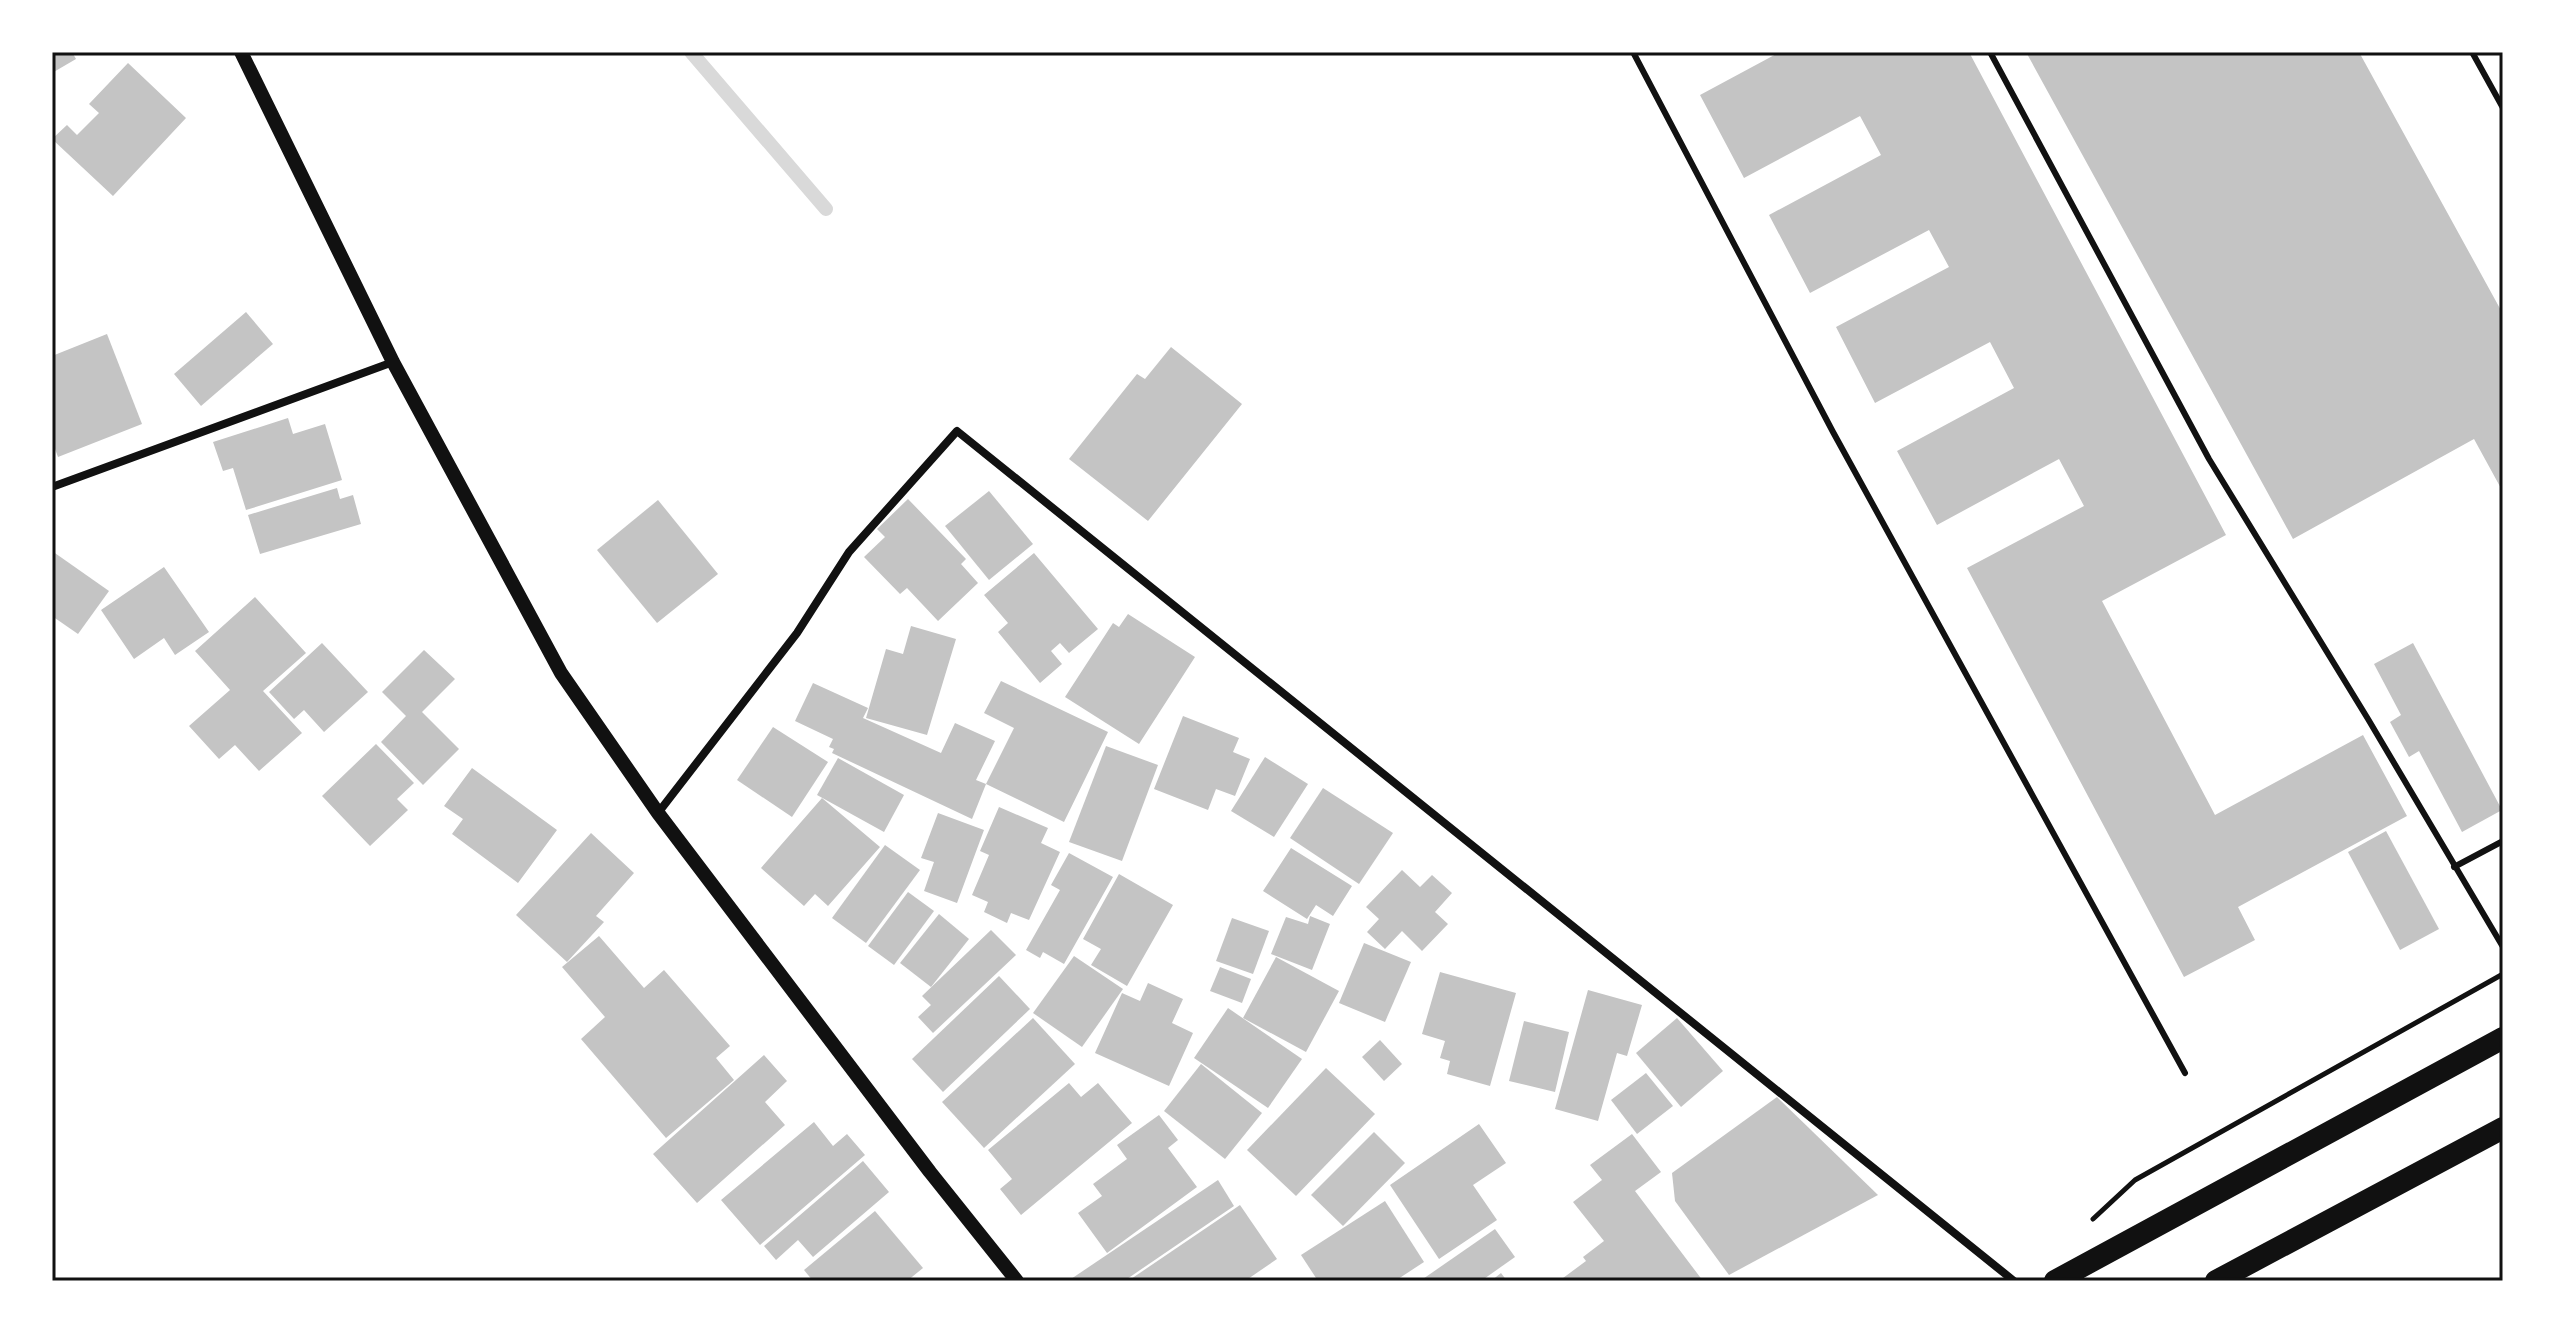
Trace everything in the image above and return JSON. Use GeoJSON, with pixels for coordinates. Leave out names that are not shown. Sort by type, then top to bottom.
{"type":"FeatureCollection","features":[{"type":"Feature","properties":{"kind":"highway"},"geometry":{"type":"LineString","coordinates":[[2055,1281],[2503,1038]]}},
{"type":"Feature","properties":{"kind":"highway"},"geometry":{"type":"LineString","coordinates":[[2216,1281],[2502,1128]]}},
{"type":"Feature","properties":{"kind":"street"},"geometry":{"type":"LineString","coordinates":[[241,52],[393,362],[561,673],[658,813],[930,1172],[1017,1281]]}},
{"type":"Feature","properties":{"kind":"street"},"geometry":{"type":"LineString","coordinates":[[52,487],[393,362]]}},
{"type":"Feature","properties":{"kind":"street"},"geometry":{"type":"LineString","coordinates":[[658,813],[797,633],[849,552],[957,431],[2014,1281]]}},
{"type":"Feature","properties":{"kind":"lane"},"geometry":{"type":"LineString","coordinates":[[1633,52],[1833,432],[2185,1073]]}},
{"type":"Feature","properties":{"kind":"lane"},"geometry":{"type":"LineString","coordinates":[[1990,52],[2209,459],[2503,947]]}},
{"type":"Feature","properties":{"kind":"lane"},"geometry":{"type":"LineString","coordinates":[[2472,52],[2503,108]]}},
{"type":"Feature","properties":{"kind":"lane"},"geometry":{"type":"LineString","coordinates":[[2454,867],[2503,841]]}},
{"type":"Feature","properties":{"kind":"path"},"geometry":{"type":"LineString","coordinates":[[2091,1221],[2135,1180],[2503,974]]}},
{"type":"Feature","properties":{"kind":"building"},"geometry":{"type":"Polygon","coordinates":[[[52,52],[72,52],[76,59],[52,73],[52,52]]]}},
{"type":"Feature","properties":{"kind":"building"},"geometry":{"type":"Polygon","coordinates":[[[1780,52],[1969,52],[2226,535],[2102,601],[2215,815],[2363,735],[2407,816],[2238,907],[2255,940],[2184,977],[1967,568],[2084,506],[2059,459],[1937,525],[1897,451],[2014,388],[1990,342],[1875,403],[1836,327],[1949,267],[1929,230],[1810,293],[1769,215],[1881,155],[1860,116],[1744,178],[1700,95],[1780,52]]]}},
{"type":"Feature","properties":{"kind":"building"},"geometry":{"type":"Polygon","coordinates":[[[2026,52],[2359,52],[2503,314],[2503,492],[2474,439],[2293,539],[2026,52]]]}},
{"type":"Feature","properties":{"kind":"building"},"geometry":{"type":"Polygon","coordinates":[[[128,63],[186,118],[113,196],[52,139],[67,125],[77,135],[99,113],[89,104],[128,63]]]}},
{"type":"Feature","properties":{"kind":"building"},"geometry":{"type":"Polygon","coordinates":[[[246,312],[273,344],[201,406],[174,374],[246,312]]]}},
{"type":"Feature","properties":{"kind":"building"},"geometry":{"type":"Polygon","coordinates":[[[107,334],[142,424],[58,457],[52,441],[52,356],[107,334]]]}},
{"type":"Feature","properties":{"kind":"building"},"geometry":{"type":"Polygon","coordinates":[[[1171,347],[1242,404],[1148,521],[1069,459],[1137,374],[1145,379],[1171,347]]]}},
{"type":"Feature","properties":{"kind":"building"},"geometry":{"type":"Polygon","coordinates":[[[288,418],[293,434],[325,424],[342,480],[246,510],[233,468],[223,471],[213,442],[288,418]]]}},
{"type":"Feature","properties":{"kind":"building"},"geometry":{"type":"Polygon","coordinates":[[[337,488],[340,499],[353,495],[361,524],[260,554],[248,515],[337,488]]]}},
{"type":"Feature","properties":{"kind":"building"},"geometry":{"type":"Polygon","coordinates":[[[989,491],[1033,544],[989,580],[945,526],[989,491]]]}},
{"type":"Feature","properties":{"kind":"building"},"geometry":{"type":"Polygon","coordinates":[[[908,499],[966,559],[961,564],[978,583],[938,621],[907,588],[900,594],[864,557],[885,537],[877,529],[908,499]]]}},
{"type":"Feature","properties":{"kind":"building"},"geometry":{"type":"Polygon","coordinates":[[[658,500],[718,574],[657,623],[597,550],[658,500]]]}},
{"type":"Feature","properties":{"kind":"building"},"geometry":{"type":"Polygon","coordinates":[[[52,551],[109,591],[78,634],[52,616],[52,551]]]}},
{"type":"Feature","properties":{"kind":"building"},"geometry":{"type":"Polygon","coordinates":[[[1034,553],[1098,629],[1069,653],[1060,643],[1051,651],[1062,664],[1040,683],[998,632],[1008,623],[984,595],[1034,553]]]}},
{"type":"Feature","properties":{"kind":"building"},"geometry":{"type":"Polygon","coordinates":[[[164,567],[209,632],[175,655],[164,638],[134,659],[101,610],[164,567]]]}},
{"type":"Feature","properties":{"kind":"building"},"geometry":{"type":"Polygon","coordinates":[[[255,597],[306,653],[263,691],[302,733],[259,771],[235,745],[219,759],[189,726],[230,690],[195,651],[255,597]]]}},
{"type":"Feature","properties":{"kind":"building"},"geometry":{"type":"Polygon","coordinates":[[[1128,614],[1195,657],[1139,744],[1065,697],[1113,623],[1119,627],[1128,614]]]}},
{"type":"Feature","properties":{"kind":"building"},"geometry":{"type":"Polygon","coordinates":[[[911,626],[956,639],[927,735],[866,718],[886,649],[903,654],[911,626]]]}},
{"type":"Feature","properties":{"kind":"building"},"geometry":{"type":"Polygon","coordinates":[[[322,643],[368,692],[324,732],[304,710],[294,719],[269,692],[322,643]]]}},
{"type":"Feature","properties":{"kind":"building"},"geometry":{"type":"Polygon","coordinates":[[[2413,643],[2502,810],[2462,832],[2419,751],[2409,757],[2390,722],[2401,715],[2374,664],[2413,643]]]}},
{"type":"Feature","properties":{"kind":"building"},"geometry":{"type":"Polygon","coordinates":[[[424,650],[455,679],[422,712],[459,749],[423,785],[381,742],[406,716],[382,692],[424,650]]]}},
{"type":"Feature","properties":{"kind":"building"},"geometry":{"type":"Polygon","coordinates":[[[1001,681],[1108,732],[1064,822],[986,784],[1014,728],[984,713],[1001,681]]]}},
{"type":"Feature","properties":{"kind":"building"},"geometry":{"type":"Polygon","coordinates":[[[813,683],[868,708],[863,718],[941,753],[955,723],[995,741],[976,780],[986,784],[972,819],[832,753],[834,749],[829,747],[833,739],[795,721],[813,683]]]}},
{"type":"Feature","properties":{"kind":"building"},"geometry":{"type":"Polygon","coordinates":[[[1183,716],[1239,738],[1233,752],[1250,759],[1235,796],[1216,789],[1208,810],[1154,789],[1183,716]]]}},
{"type":"Feature","properties":{"kind":"building"},"geometry":{"type":"Polygon","coordinates":[[[773,727],[828,762],[792,817],[737,780],[773,727]]]}},
{"type":"Feature","properties":{"kind":"building"},"geometry":{"type":"Polygon","coordinates":[[[376,744],[414,783],[397,799],[408,810],[370,846],[322,796],[376,744]]]}},
{"type":"Feature","properties":{"kind":"building"},"geometry":{"type":"Polygon","coordinates":[[[1106,746],[1158,765],[1122,861],[1069,842],[1106,746]]]}},
{"type":"Feature","properties":{"kind":"building"},"geometry":{"type":"Polygon","coordinates":[[[1265,757],[1308,784],[1274,837],[1231,811],[1265,757]]]}},
{"type":"Feature","properties":{"kind":"building"},"geometry":{"type":"Polygon","coordinates":[[[838,758],[904,795],[884,832],[817,795],[838,758]]]}},
{"type":"Feature","properties":{"kind":"building"},"geometry":{"type":"Polygon","coordinates":[[[472,768],[557,830],[518,883],[452,834],[463,819],[444,806],[472,768]]]}},
{"type":"Feature","properties":{"kind":"building"},"geometry":{"type":"Polygon","coordinates":[[[1323,788],[1393,833],[1359,884],[1290,838],[1323,788]]]}},
{"type":"Feature","properties":{"kind":"building"},"geometry":{"type":"Polygon","coordinates":[[[822,798],[880,847],[828,906],[815,894],[804,906],[761,868],[822,798]]]}},
{"type":"Feature","properties":{"kind":"building"},"geometry":{"type":"Polygon","coordinates":[[[999,807],[1048,828],[1041,843],[1060,852],[1029,920],[1011,913],[1007,923],[984,912],[988,902],[972,895],[989,855],[980,851],[999,807]]]}},
{"type":"Feature","properties":{"kind":"building"},"geometry":{"type":"Polygon","coordinates":[[[938,813],[984,830],[957,903],[924,891],[934,862],[921,858],[938,813]]]}},
{"type":"Feature","properties":{"kind":"building"},"geometry":{"type":"Polygon","coordinates":[[[2386,831],[2439,929],[2400,950],[2348,852],[2386,831]]]}},
{"type":"Feature","properties":{"kind":"building"},"geometry":{"type":"Polygon","coordinates":[[[591,833],[634,873],[596,916],[604,922],[567,962],[516,915],[591,833]]]}},
{"type":"Feature","properties":{"kind":"building"},"geometry":{"type":"Polygon","coordinates":[[[885,845],[920,870],[866,943],[832,918],[885,845]]]}},
{"type":"Feature","properties":{"kind":"building"},"geometry":{"type":"Polygon","coordinates":[[[1291,848],[1352,886],[1333,916],[1316,905],[1307,919],[1263,891],[1291,848]]]}},
{"type":"Feature","properties":{"kind":"building"},"geometry":{"type":"Polygon","coordinates":[[[1069,853],[1113,877],[1064,964],[1043,952],[1040,958],[1026,950],[1060,890],[1051,885],[1069,853]]]}},
{"type":"Feature","properties":{"kind":"building"},"geometry":{"type":"Polygon","coordinates":[[[1402,870],[1420,887],[1432,875],[1452,893],[1435,912],[1448,924],[1422,951],[1402,931],[1385,949],[1367,932],[1379,919],[1366,907],[1402,870]]]}},
{"type":"Feature","properties":{"kind":"building"},"geometry":{"type":"Polygon","coordinates":[[[1119,874],[1173,905],[1127,986],[1091,965],[1101,949],[1083,939],[1119,874]]]}},
{"type":"Feature","properties":{"kind":"building"},"geometry":{"type":"Polygon","coordinates":[[[908,892],[934,911],[894,965],[868,946],[908,892]]]}},
{"type":"Feature","properties":{"kind":"building"},"geometry":{"type":"Polygon","coordinates":[[[939,914],[969,939],[931,987],[900,963],[939,914]]]}},
{"type":"Feature","properties":{"kind":"building"},"geometry":{"type":"Polygon","coordinates":[[[1310,916],[1330,924],[1312,970],[1271,954],[1286,917],[1308,924],[1310,916]]]}},
{"type":"Feature","properties":{"kind":"building"},"geometry":{"type":"Polygon","coordinates":[[[1232,918],[1269,931],[1253,974],[1216,961],[1232,918]]]}},
{"type":"Feature","properties":{"kind":"building"},"geometry":{"type":"Polygon","coordinates":[[[991,930],[1016,955],[933,1033],[918,1017],[931,1005],[922,996],[991,930]]]}},
{"type":"Feature","properties":{"kind":"building"},"geometry":{"type":"Polygon","coordinates":[[[599,936],[644,988],[664,970],[730,1046],[716,1058],[734,1080],[666,1138],[581,1039],[605,1017],[562,967],[599,936]]]}},
{"type":"Feature","properties":{"kind":"building"},"geometry":{"type":"Polygon","coordinates":[[[1364,943],[1411,962],[1385,1022],[1339,1003],[1364,943]]]}},
{"type":"Feature","properties":{"kind":"building"},"geometry":{"type":"Polygon","coordinates":[[[1074,956],[1123,989],[1082,1047],[1033,1013],[1074,956]]]}},
{"type":"Feature","properties":{"kind":"building"},"geometry":{"type":"Polygon","coordinates":[[[1276,957],[1339,991],[1306,1052],[1243,1018],[1276,957]]]}},
{"type":"Feature","properties":{"kind":"building"},"geometry":{"type":"Polygon","coordinates":[[[1220,967],[1251,979],[1242,1003],[1210,991],[1220,967]]]}},
{"type":"Feature","properties":{"kind":"building"},"geometry":{"type":"Polygon","coordinates":[[[1440,972],[1516,993],[1490,1086],[1447,1074],[1450,1061],[1440,1058],[1445,1041],[1422,1034],[1440,972]]]}},
{"type":"Feature","properties":{"kind":"building"},"geometry":{"type":"Polygon","coordinates":[[[999,976],[1030,1009],[943,1092],[912,1059],[999,976]]]}},
{"type":"Feature","properties":{"kind":"building"},"geometry":{"type":"Polygon","coordinates":[[[1148,983],[1183,999],[1172,1023],[1193,1033],[1169,1086],[1095,1053],[1122,993],[1140,1001],[1148,983]]]}},
{"type":"Feature","properties":{"kind":"building"},"geometry":{"type":"Polygon","coordinates":[[[1588,990],[1642,1005],[1627,1056],[1617,1053],[1598,1121],[1555,1109],[1588,990]]]}},
{"type":"Feature","properties":{"kind":"building"},"geometry":{"type":"Polygon","coordinates":[[[1228,1008],[1302,1059],[1268,1108],[1194,1058],[1228,1008]]]}},
{"type":"Feature","properties":{"kind":"building"},"geometry":{"type":"Polygon","coordinates":[[[1033,1018],[1075,1064],[984,1148],[942,1102],[1033,1018]]]}},
{"type":"Feature","properties":{"kind":"building"},"geometry":{"type":"Polygon","coordinates":[[[1677,1018],[1723,1071],[1681,1107],[1636,1053],[1677,1018]]]}},
{"type":"Feature","properties":{"kind":"building"},"geometry":{"type":"Polygon","coordinates":[[[1524,1021],[1569,1032],[1555,1092],[1509,1081],[1524,1021]]]}},
{"type":"Feature","properties":{"kind":"building"},"geometry":{"type":"Polygon","coordinates":[[[1380,1040],[1402,1064],[1384,1081],[1362,1057],[1380,1040]]]}},
{"type":"Feature","properties":{"kind":"building"},"geometry":{"type":"Polygon","coordinates":[[[764,1055],[787,1081],[765,1102],[785,1125],[697,1203],[653,1154],[764,1055]]]}},
{"type":"Feature","properties":{"kind":"building"},"geometry":{"type":"Polygon","coordinates":[[[1201,1064],[1262,1113],[1225,1159],[1164,1111],[1201,1064]]]}},
{"type":"Feature","properties":{"kind":"building"},"geometry":{"type":"Polygon","coordinates":[[[1326,1068],[1375,1114],[1296,1196],[1247,1150],[1326,1068]]]}},
{"type":"Feature","properties":{"kind":"building"},"geometry":{"type":"Polygon","coordinates":[[[1646,1073],[1673,1106],[1637,1134],[1611,1100],[1646,1073]]]}},
{"type":"Feature","properties":{"kind":"building"},"geometry":{"type":"Polygon","coordinates":[[[1069,1083],[1081,1097],[1098,1083],[1132,1123],[1021,1215],[1000,1189],[1012,1179],[988,1150],[1069,1083]]]}},
{"type":"Feature","properties":{"kind":"building"},"geometry":{"type":"Polygon","coordinates":[[[1777,1097],[1878,1195],[1729,1275],[1675,1201],[1672,1173],[1777,1097]]]}},
{"type":"Feature","properties":{"kind":"building"},"geometry":{"type":"Polygon","coordinates":[[[1159,1115],[1178,1140],[1168,1148],[1197,1187],[1107,1253],[1078,1213],[1102,1196],[1093,1184],[1127,1159],[1117,1145],[1159,1115]]]}},
{"type":"Feature","properties":{"kind":"building"},"geometry":{"type":"Polygon","coordinates":[[[814,1122],[833,1146],[847,1134],[865,1155],[760,1245],[721,1200],[814,1122]]]}},
{"type":"Feature","properties":{"kind":"building"},"geometry":{"type":"Polygon","coordinates":[[[1479,1124],[1506,1163],[1473,1185],[1497,1220],[1439,1259],[1390,1185],[1479,1124]]]}},
{"type":"Feature","properties":{"kind":"building"},"geometry":{"type":"Polygon","coordinates":[[[1374,1132],[1405,1163],[1343,1226],[1311,1195],[1374,1132]]]}},
{"type":"Feature","properties":{"kind":"building"},"geometry":{"type":"Polygon","coordinates":[[[1632,1134],[1661,1172],[1635,1191],[1703,1281],[1559,1281],[1586,1261],[1583,1257],[1604,1241],[1573,1202],[1602,1180],[1590,1165],[1632,1134]]]}},
{"type":"Feature","properties":{"kind":"building"},"geometry":{"type":"Polygon","coordinates":[[[863,1161],[889,1192],[813,1257],[798,1240],[776,1260],[764,1246],[863,1161]]]}},
{"type":"Feature","properties":{"kind":"building"},"geometry":{"type":"Polygon","coordinates":[[[1218,1180],[1234,1206],[1124,1281],[1068,1281],[1218,1180]]]}},
{"type":"Feature","properties":{"kind":"building"},"geometry":{"type":"Polygon","coordinates":[[[1385,1201],[1424,1262],[1395,1281],[1318,1281],[1301,1255],[1385,1201]]]}},
{"type":"Feature","properties":{"kind":"building"},"geometry":{"type":"Polygon","coordinates":[[[1240,1205],[1277,1259],[1245,1281],[1128,1281],[1240,1205]]]}},
{"type":"Feature","properties":{"kind":"building"},"geometry":{"type":"Polygon","coordinates":[[[875,1211],[923,1268],[907,1281],[813,1281],[804,1270],[875,1211]]]}},
{"type":"Feature","properties":{"kind":"building"},"geometry":{"type":"Polygon","coordinates":[[[1495,1229],[1515,1257],[1481,1281],[1420,1281],[1495,1229]]]}},
{"type":"Feature","properties":{"kind":"building"},"geometry":{"type":"Polygon","coordinates":[[[1501,1273],[1507,1281],[1491,1281],[1501,1273]]]}},
{"type":"Feature","properties":{"kind":"waterway"},"geometry":{"type":"LineString","coordinates":[[691,52],[826,209]]}}]}
